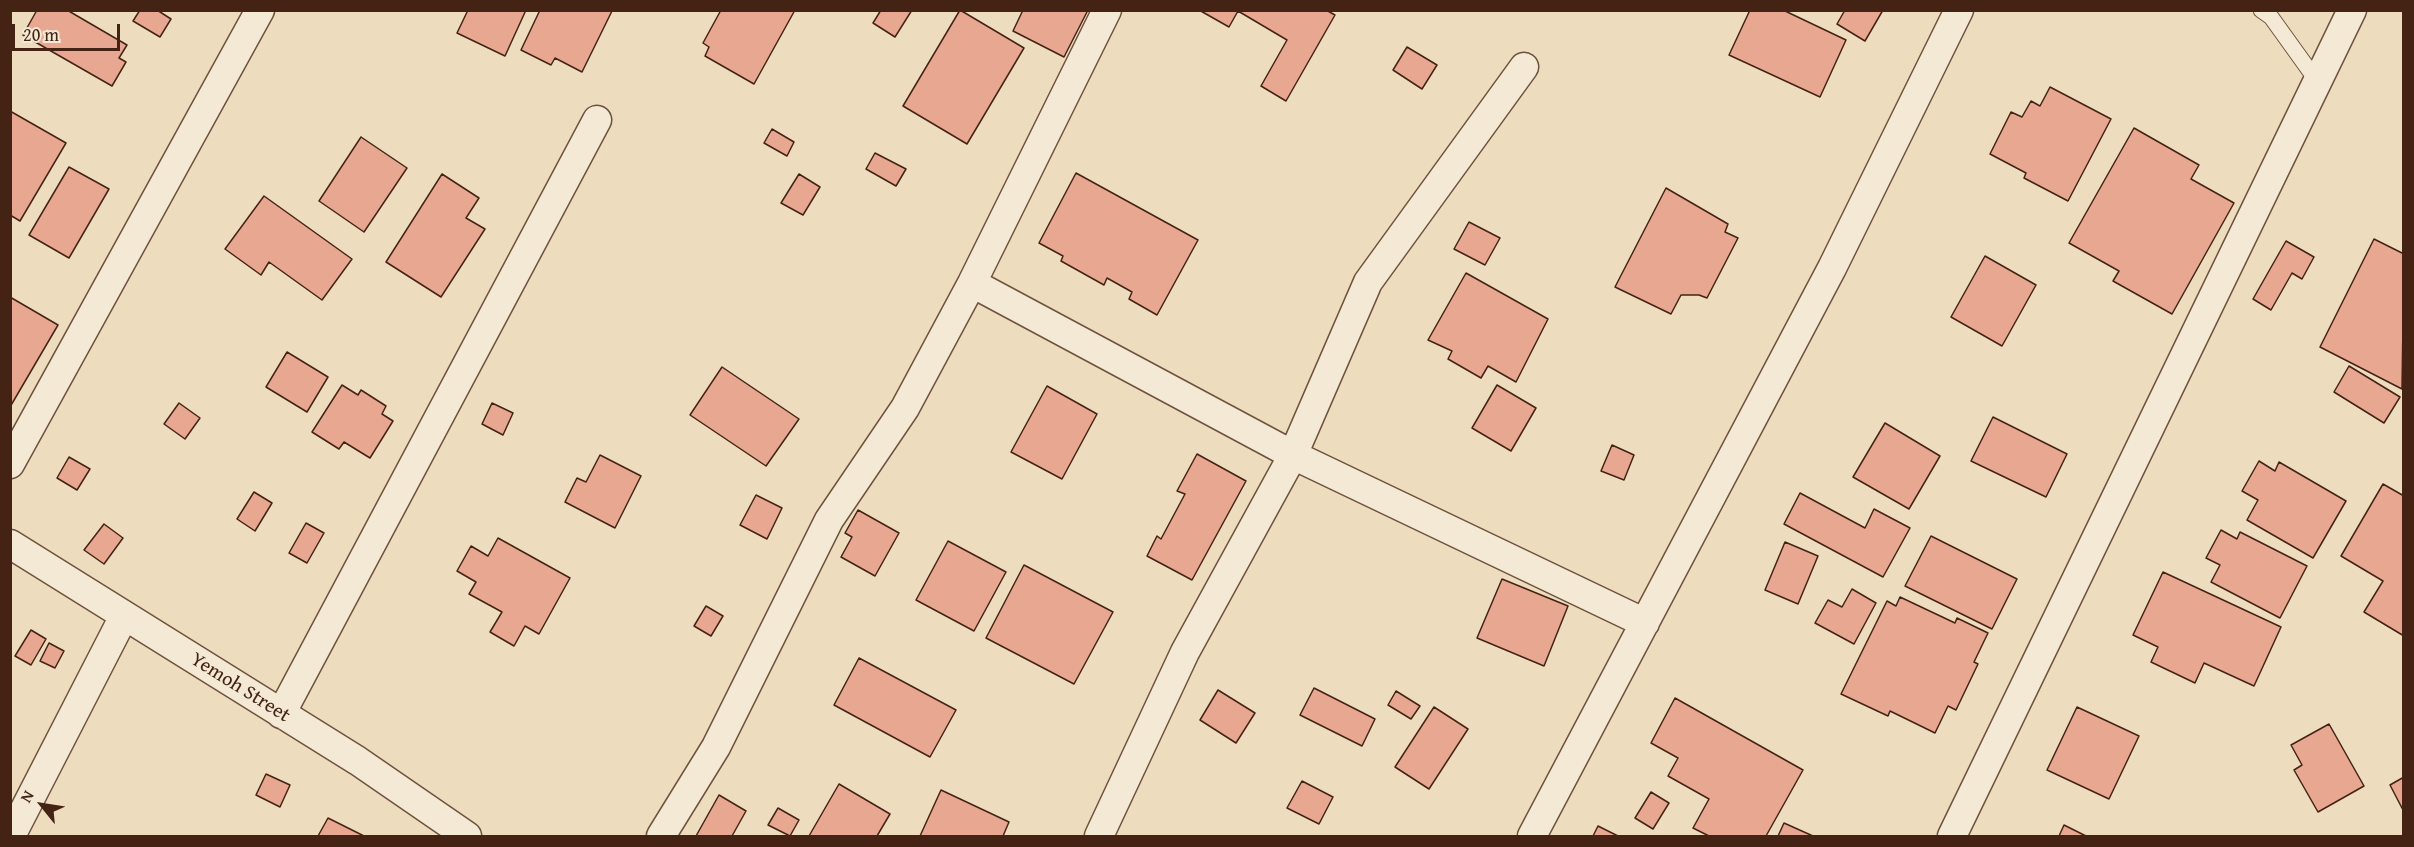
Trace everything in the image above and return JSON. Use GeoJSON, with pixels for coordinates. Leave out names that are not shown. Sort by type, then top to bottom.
{"type":"FeatureCollection","features":[{"type":"Feature","properties":{"kind":"street"},"geometry":{"type":"LineString","coordinates":[[10,464],[260,10]]}},
{"type":"Feature","properties":{"kind":"street"},"geometry":{"type":"LineString","coordinates":[[661,837],[716,747],[829,520],[906,408],[972,283],[1107,10]]}},
{"type":"Feature","properties":{"kind":"street"},"geometry":{"type":"LineString","coordinates":[[1532,837],[1832,268],[1959,10]]}},
{"type":"Feature","properties":{"kind":"street"},"geometry":{"type":"LineString","coordinates":[[1952,837],[2352,10]]}},
{"type":"Feature","properties":{"kind":"street"},"geometry":{"type":"LineString","coordinates":[[1099,837],[1185,652],[1293,454],[1368,282],[1524,68]]}},
{"type":"Feature","properties":{"kind":"street"},"geometry":{"type":"LineString","coordinates":[[281,714],[597,120]]}},
{"type":"Feature","properties":{"kind":"street"},"geometry":{"type":"LineString","coordinates":[[972,283],[1293,454],[1645,623]]}},
{"type":"Feature","properties":{"kind":"street","name":"Yemoh Street"},"geometry":{"type":"LineString","coordinates":[[10,544],[358,761],[467,837]]}},
{"type":"Feature","properties":{"kind":"street"},"geometry":{"type":"LineString","coordinates":[[10,837],[124,616]]}},
{"type":"Feature","properties":{"kind":"lane"},"geometry":{"type":"LineString","coordinates":[[2261,10],[2271,17],[2317,81]]}},
{"type":"Feature","properties":{"kind":"building"},"geometry":{"type":"Polygon","coordinates":[[[37,10],[67,10],[127,45],[119,58],[126,62],[112,86],[23,35],[37,10]]]}},
{"type":"Feature","properties":{"kind":"building"},"geometry":{"type":"Polygon","coordinates":[[[140,10],[157,10],[171,19],[160,37],[133,21],[140,10]]]}},
{"type":"Feature","properties":{"kind":"building"},"geometry":{"type":"Polygon","coordinates":[[[468,10],[526,10],[505,56],[457,33],[468,10]]]}},
{"type":"Feature","properties":{"kind":"building"},"geometry":{"type":"Polygon","coordinates":[[[540,10],[612,11],[582,72],[555,58],[551,65],[521,50],[540,10]]]}},
{"type":"Feature","properties":{"kind":"building"},"geometry":{"type":"Polygon","coordinates":[[[721,10],[795,10],[754,84],[705,56],[709,47],[703,43],[721,10]]]}},
{"type":"Feature","properties":{"kind":"building"},"geometry":{"type":"Polygon","coordinates":[[[881,10],[912,10],[895,37],[873,23],[881,10]]]}},
{"type":"Feature","properties":{"kind":"building"},"geometry":{"type":"Polygon","coordinates":[[[960,10],[1024,48],[967,144],[903,106],[960,10]]]}},
{"type":"Feature","properties":{"kind":"building"},"geometry":{"type":"Polygon","coordinates":[[[1023,10],[1088,10],[1064,57],[1013,31],[1023,10]]]}},
{"type":"Feature","properties":{"kind":"building"},"geometry":{"type":"Polygon","coordinates":[[[1199,10],[1326,10],[1335,15],[1286,101],[1261,86],[1287,40],[1238,11],[1229,27],[1199,10]]]}},
{"type":"Feature","properties":{"kind":"building"},"geometry":{"type":"Polygon","coordinates":[[[1750,10],[1783,10],[1846,40],[1820,97],[1729,55],[1750,10]]]}},
{"type":"Feature","properties":{"kind":"building"},"geometry":{"type":"Polygon","coordinates":[[[1845,10],[1883,10],[1865,41],[1837,24],[1845,10]]]}},
{"type":"Feature","properties":{"kind":"building"},"geometry":{"type":"Polygon","coordinates":[[[1407,47],[1437,65],[1422,89],[1393,70],[1407,47]]]}},
{"type":"Feature","properties":{"kind":"building"},"geometry":{"type":"Polygon","coordinates":[[[2050,87],[2111,119],[2068,201],[2024,178],[2026,173],[1990,154],[2011,112],[2022,117],[2031,101],[2040,106],[2050,87]]]}},
{"type":"Feature","properties":{"kind":"building"},"geometry":{"type":"Polygon","coordinates":[[[10,111],[66,143],[20,221],[10,215],[10,111]]]}},
{"type":"Feature","properties":{"kind":"building"},"geometry":{"type":"Polygon","coordinates":[[[2134,128],[2199,165],[2191,179],[2234,203],[2172,314],[2113,281],[2119,271],[2069,243],[2134,128]]]}},
{"type":"Feature","properties":{"kind":"building"},"geometry":{"type":"Polygon","coordinates":[[[772,129],[794,142],[787,156],[764,143],[772,129]]]}},
{"type":"Feature","properties":{"kind":"building"},"geometry":{"type":"Polygon","coordinates":[[[361,137],[407,168],[364,232],[319,201],[361,137]]]}},
{"type":"Feature","properties":{"kind":"building"},"geometry":{"type":"Polygon","coordinates":[[[875,153],[906,169],[896,186],[866,169],[875,153]]]}},
{"type":"Feature","properties":{"kind":"building"},"geometry":{"type":"Polygon","coordinates":[[[69,167],[109,189],[69,258],[29,235],[69,167]]]}},
{"type":"Feature","properties":{"kind":"building"},"geometry":{"type":"Polygon","coordinates":[[[1076,173],[1198,240],[1157,315],[1129,299],[1132,292],[1107,278],[1104,285],[1061,261],[1063,256],[1039,243],[1076,173]]]}},
{"type":"Feature","properties":{"kind":"building"},"geometry":{"type":"Polygon","coordinates":[[[442,174],[479,198],[466,218],[485,229],[441,297],[386,262],[442,174]]]}},
{"type":"Feature","properties":{"kind":"building"},"geometry":{"type":"Polygon","coordinates":[[[799,174],[820,187],[803,215],[781,203],[799,174]]]}},
{"type":"Feature","properties":{"kind":"building"},"geometry":{"type":"Polygon","coordinates":[[[1666,188],[1728,224],[1725,232],[1738,238],[1707,298],[1699,295],[1681,295],[1671,314],[1615,287],[1666,188]]]}},
{"type":"Feature","properties":{"kind":"building"},"geometry":{"type":"Polygon","coordinates":[[[264,196],[352,259],[322,300],[269,262],[261,275],[225,249],[264,196]]]}},
{"type":"Feature","properties":{"kind":"building"},"geometry":{"type":"Polygon","coordinates":[[[1469,222],[1500,238],[1485,265],[1454,249],[1469,222]]]}},
{"type":"Feature","properties":{"kind":"building"},"geometry":{"type":"Polygon","coordinates":[[[2374,239],[2404,254],[2402,389],[2320,347],[2374,239]]]}},
{"type":"Feature","properties":{"kind":"building"},"geometry":{"type":"Polygon","coordinates":[[[2286,241],[2314,257],[2302,279],[2292,273],[2271,310],[2253,299],[2286,241]]]}},
{"type":"Feature","properties":{"kind":"building"},"geometry":{"type":"Polygon","coordinates":[[[1985,256],[2036,285],[2002,346],[1951,317],[1985,256]]]}},
{"type":"Feature","properties":{"kind":"building"},"geometry":{"type":"Polygon","coordinates":[[[1466,273],[1548,319],[1516,382],[1488,366],[1481,378],[1448,359],[1452,351],[1428,340],[1466,273]]]}},
{"type":"Feature","properties":{"kind":"building"},"geometry":{"type":"Polygon","coordinates":[[[10,297],[58,325],[10,407],[10,297]]]}},
{"type":"Feature","properties":{"kind":"building"},"geometry":{"type":"Polygon","coordinates":[[[287,352],[328,377],[307,412],[266,387],[287,352]]]}},
{"type":"Feature","properties":{"kind":"building"},"geometry":{"type":"Polygon","coordinates":[[[2349,366],[2400,397],[2384,423],[2334,392],[2349,366]]]}},
{"type":"Feature","properties":{"kind":"building"},"geometry":{"type":"Polygon","coordinates":[[[722,367],[799,419],[766,466],[690,415],[722,367]]]}},
{"type":"Feature","properties":{"kind":"building"},"geometry":{"type":"Polygon","coordinates":[[[342,385],[358,395],[361,390],[386,406],[382,414],[393,421],[370,458],[344,442],[339,449],[312,432],[342,385]]]}},
{"type":"Feature","properties":{"kind":"building"},"geometry":{"type":"Polygon","coordinates":[[[1497,385],[1536,408],[1511,451],[1472,428],[1497,385]]]}},
{"type":"Feature","properties":{"kind":"building"},"geometry":{"type":"Polygon","coordinates":[[[1047,386],[1097,414],[1062,479],[1011,452],[1047,386]]]}},
{"type":"Feature","properties":{"kind":"building"},"geometry":{"type":"Polygon","coordinates":[[[179,403],[200,418],[185,439],[164,424],[179,403]]]}},
{"type":"Feature","properties":{"kind":"building"},"geometry":{"type":"Polygon","coordinates":[[[492,403],[513,413],[503,435],[482,424],[492,403]]]}},
{"type":"Feature","properties":{"kind":"building"},"geometry":{"type":"Polygon","coordinates":[[[1993,417],[2067,454],[2046,497],[1971,461],[1993,417]]]}},
{"type":"Feature","properties":{"kind":"building"},"geometry":{"type":"Polygon","coordinates":[[[1885,423],[1940,456],[1909,509],[1853,477],[1885,423]]]}},
{"type":"Feature","properties":{"kind":"building"},"geometry":{"type":"Polygon","coordinates":[[[1612,445],[1634,455],[1624,480],[1601,471],[1612,445]]]}},
{"type":"Feature","properties":{"kind":"building"},"geometry":{"type":"Polygon","coordinates":[[[1197,454],[1246,481],[1192,580],[1147,556],[1157,536],[1161,539],[1185,494],[1177,491],[1197,454]]]}},
{"type":"Feature","properties":{"kind":"building"},"geometry":{"type":"Polygon","coordinates":[[[600,455],[641,476],[615,528],[565,502],[577,478],[586,482],[600,455]]]}},
{"type":"Feature","properties":{"kind":"building"},"geometry":{"type":"Polygon","coordinates":[[[69,457],[90,469],[77,490],[57,478],[69,457]]]}},
{"type":"Feature","properties":{"kind":"building"},"geometry":{"type":"Polygon","coordinates":[[[2259,461],[2275,471],[2279,462],[2346,501],[2313,558],[2247,520],[2258,500],[2242,491],[2259,461]]]}},
{"type":"Feature","properties":{"kind":"building"},"geometry":{"type":"Polygon","coordinates":[[[2383,484],[2404,496],[2404,636],[2364,612],[2383,581],[2341,556],[2383,484]]]}},
{"type":"Feature","properties":{"kind":"building"},"geometry":{"type":"Polygon","coordinates":[[[254,492],[272,503],[255,531],[237,519],[254,492]]]}},
{"type":"Feature","properties":{"kind":"building"},"geometry":{"type":"Polygon","coordinates":[[[1800,493],[1865,528],[1874,509],[1910,528],[1883,577],[1784,524],[1800,493]]]}},
{"type":"Feature","properties":{"kind":"building"},"geometry":{"type":"Polygon","coordinates":[[[756,495],[782,508],[767,539],[740,525],[756,495]]]}},
{"type":"Feature","properties":{"kind":"building"},"geometry":{"type":"Polygon","coordinates":[[[858,510],[899,533],[875,576],[841,557],[852,537],[845,533],[858,510]]]}},
{"type":"Feature","properties":{"kind":"building"},"geometry":{"type":"Polygon","coordinates":[[[306,523],[324,533],[307,563],[289,553],[306,523]]]}},
{"type":"Feature","properties":{"kind":"building"},"geometry":{"type":"Polygon","coordinates":[[[104,524],[123,538],[104,564],[84,550],[104,524]]]}},
{"type":"Feature","properties":{"kind":"building"},"geometry":{"type":"Polygon","coordinates":[[[2221,530],[2237,539],[2240,532],[2307,566],[2280,618],[2211,582],[2220,565],[2206,558],[2221,530]]]}},
{"type":"Feature","properties":{"kind":"building"},"geometry":{"type":"Polygon","coordinates":[[[1931,536],[2017,579],[1992,629],[1905,586],[1931,536]]]}},
{"type":"Feature","properties":{"kind":"building"},"geometry":{"type":"Polygon","coordinates":[[[498,538],[570,578],[539,634],[525,626],[514,646],[490,632],[502,612],[469,594],[476,582],[457,571],[471,546],[488,556],[498,538]]]}},
{"type":"Feature","properties":{"kind":"building"},"geometry":{"type":"Polygon","coordinates":[[[948,541],[1006,572],[974,631],[916,600],[948,541]]]}},
{"type":"Feature","properties":{"kind":"building"},"geometry":{"type":"Polygon","coordinates":[[[1785,542],[1818,556],[1798,604],[1765,590],[1785,542]]]}},
{"type":"Feature","properties":{"kind":"building"},"geometry":{"type":"Polygon","coordinates":[[[1024,565],[1113,612],[1074,684],[986,638],[1024,565]]]}},
{"type":"Feature","properties":{"kind":"building"},"geometry":{"type":"Polygon","coordinates":[[[2163,572],[2281,627],[2254,686],[2204,663],[2195,683],[2151,662],[2158,647],[2133,635],[2163,572]]]}},
{"type":"Feature","properties":{"kind":"building"},"geometry":{"type":"Polygon","coordinates":[[[1502,579],[1568,606],[1544,666],[1477,638],[1502,579]]]}},
{"type":"Feature","properties":{"kind":"building"},"geometry":{"type":"Polygon","coordinates":[[[1852,589],[1876,603],[1854,644],[1815,623],[1828,600],[1842,607],[1852,589]]]}},
{"type":"Feature","properties":{"kind":"building"},"geometry":{"type":"Polygon","coordinates":[[[1900,597],[1955,623],[1957,618],[1988,633],[1974,662],[1978,664],[1956,710],[1948,706],[1935,733],[1890,711],[1888,716],[1841,694],[1887,601],[1896,606],[1900,597]]]}},
{"type":"Feature","properties":{"kind":"building"},"geometry":{"type":"Polygon","coordinates":[[[706,606],[723,616],[711,636],[694,626],[706,606]]]}},
{"type":"Feature","properties":{"kind":"building"},"geometry":{"type":"Polygon","coordinates":[[[31,630],[46,639],[31,665],[15,656],[31,630]]]}},
{"type":"Feature","properties":{"kind":"building"},"geometry":{"type":"Polygon","coordinates":[[[49,643],[64,651],[55,668],[40,661],[49,643]]]}},
{"type":"Feature","properties":{"kind":"building"},"geometry":{"type":"Polygon","coordinates":[[[859,658],[956,710],[930,757],[834,705],[859,658]]]}},
{"type":"Feature","properties":{"kind":"building"},"geometry":{"type":"Polygon","coordinates":[[[1314,688],[1375,719],[1362,746],[1300,715],[1314,688]]]}},
{"type":"Feature","properties":{"kind":"building"},"geometry":{"type":"Polygon","coordinates":[[[1218,690],[1255,713],[1236,743],[1200,720],[1218,690]]]}},
{"type":"Feature","properties":{"kind":"building"},"geometry":{"type":"Polygon","coordinates":[[[1396,691],[1420,706],[1411,719],[1388,705],[1396,691]]]}},
{"type":"Feature","properties":{"kind":"building"},"geometry":{"type":"Polygon","coordinates":[[[1675,698],[1803,770],[1766,836],[1709,836],[1693,828],[1709,799],[1668,776],[1678,758],[1651,743],[1675,698]]]}},
{"type":"Feature","properties":{"kind":"building"},"geometry":{"type":"Polygon","coordinates":[[[1434,707],[1468,729],[1429,789],[1395,767],[1434,707]]]}},
{"type":"Feature","properties":{"kind":"building"},"geometry":{"type":"Polygon","coordinates":[[[2077,707],[2139,736],[2109,799],[2047,770],[2077,707]]]}},
{"type":"Feature","properties":{"kind":"building"},"geometry":{"type":"Polygon","coordinates":[[[2329,724],[2364,786],[2318,812],[2294,770],[2302,765],[2291,745],[2329,724]]]}},
{"type":"Feature","properties":{"kind":"building"},"geometry":{"type":"Polygon","coordinates":[[[266,774],[290,785],[280,807],[256,795],[266,774]]]}},
{"type":"Feature","properties":{"kind":"building"},"geometry":{"type":"Polygon","coordinates":[[[2404,777],[2404,809],[2403,810],[2390,785],[2404,777]]]}},
{"type":"Feature","properties":{"kind":"building"},"geometry":{"type":"Polygon","coordinates":[[[1302,781],[1333,797],[1319,824],[1287,808],[1302,781]]]}},
{"type":"Feature","properties":{"kind":"building"},"geometry":{"type":"Polygon","coordinates":[[[839,784],[890,814],[877,836],[809,836],[839,784]]]}},
{"type":"Feature","properties":{"kind":"building"},"geometry":{"type":"Polygon","coordinates":[[[941,790],[1009,822],[1003,836],[920,836],[941,790]]]}},
{"type":"Feature","properties":{"kind":"building"},"geometry":{"type":"Polygon","coordinates":[[[1651,792],[1669,803],[1653,829],[1635,818],[1651,792]]]}},
{"type":"Feature","properties":{"kind":"building"},"geometry":{"type":"Polygon","coordinates":[[[719,795],[746,811],[732,836],[696,836],[719,795]]]}},
{"type":"Feature","properties":{"kind":"building"},"geometry":{"type":"Polygon","coordinates":[[[778,808],[799,820],[790,836],[768,825],[778,808]]]}},
{"type":"Feature","properties":{"kind":"building"},"geometry":{"type":"Polygon","coordinates":[[[328,818],[364,836],[318,836],[328,818]]]}},
{"type":"Feature","properties":{"kind":"building"},"geometry":{"type":"Polygon","coordinates":[[[1784,823],[1813,836],[1778,836],[1784,823]]]}},
{"type":"Feature","properties":{"kind":"building"},"geometry":{"type":"Polygon","coordinates":[[[2064,825],[2086,836],[2059,836],[2064,825]]]}},
{"type":"Feature","properties":{"kind":"building"},"geometry":{"type":"Polygon","coordinates":[[[1598,826],[1618,836],[1593,836],[1598,826]]]}}]}
